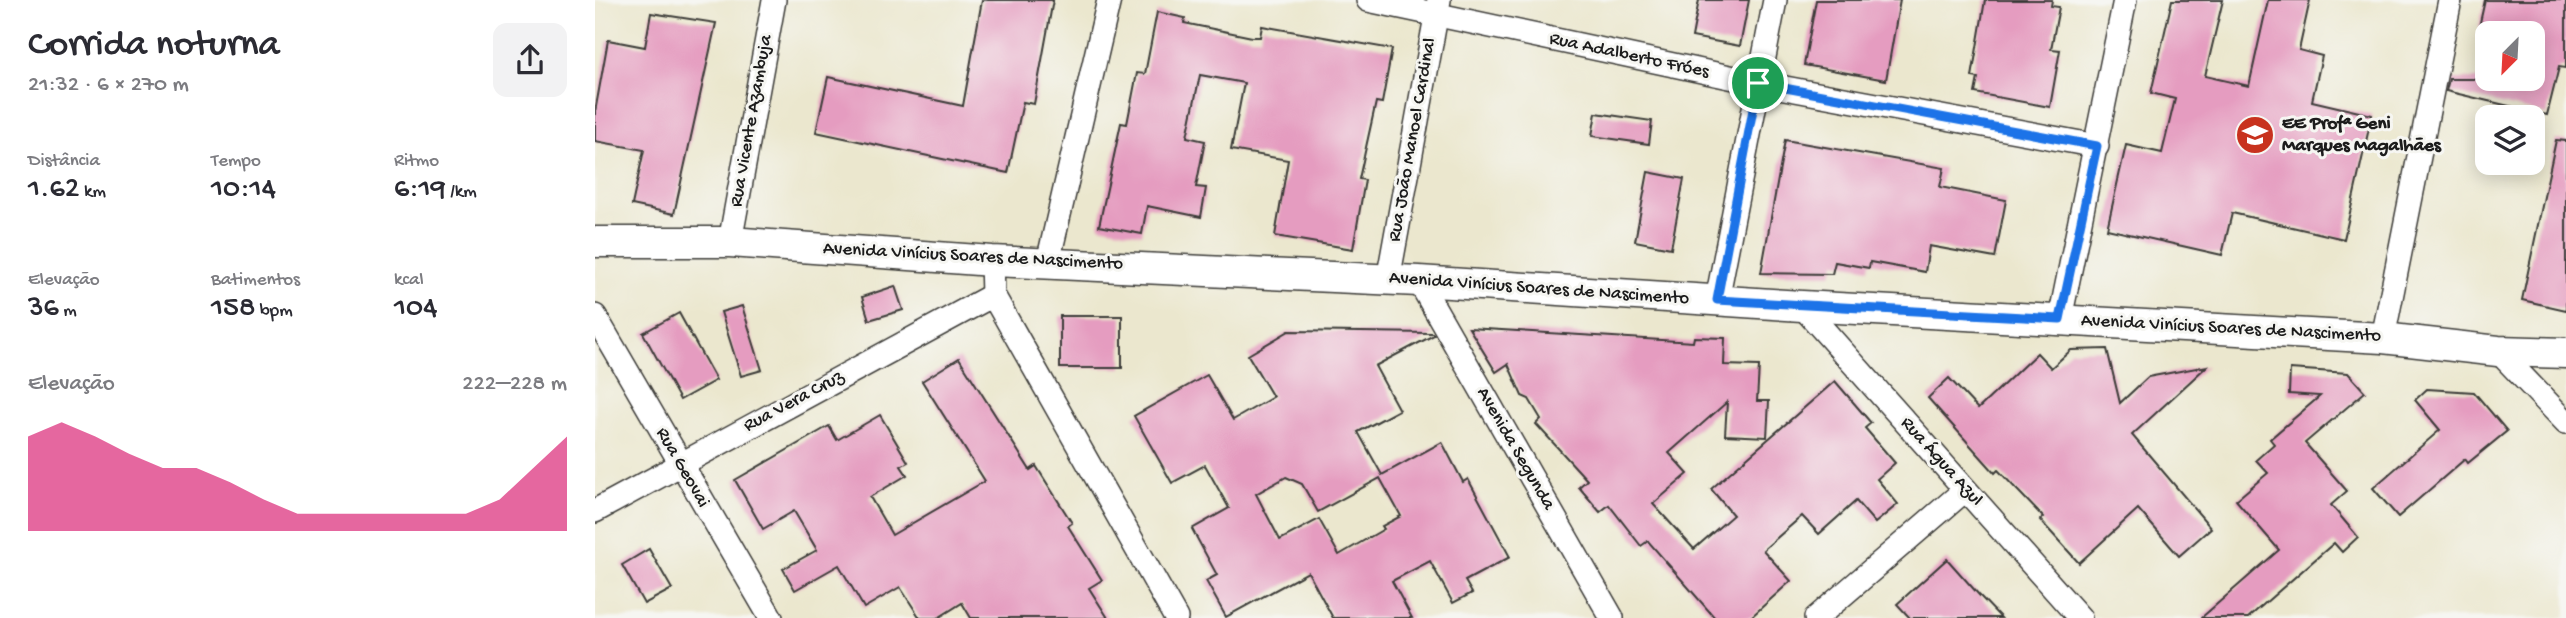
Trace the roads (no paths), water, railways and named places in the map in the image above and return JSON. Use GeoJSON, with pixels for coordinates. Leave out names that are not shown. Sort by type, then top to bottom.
{"type":"FeatureCollection","features":[{"type":"Feature","properties":{"kind":"street","name":"Rua Vicente Azambuja"},"geometry":{"type":"LineString","coordinates":[[730,242],[774,0]]}},
{"type":"Feature","properties":{"kind":"street"},"geometry":{"type":"LineString","coordinates":[[1048,262],[1109,0]]}},
{"type":"Feature","properties":{"kind":"street","name":"Rua Adalberto Fróes"},"geometry":{"type":"LineString","coordinates":[[1368,0],[1437,8],[1758,83],[2097,146]]}},
{"type":"Feature","properties":{"kind":"street"},"geometry":{"type":"LineString","coordinates":[[1717,300],[1775,0]]}},
{"type":"Feature","properties":{"kind":"street"},"geometry":{"type":"LineString","coordinates":[[2060,319],[2125,0]]}},
{"type":"Feature","properties":{"kind":"street"},"geometry":{"type":"LineString","coordinates":[[2383,338],[2450,0]]}},
{"type":"Feature","properties":{"kind":"street","name":"Rua João Manoel Cardinal"},"geometry":{"type":"LineString","coordinates":[[1388,280],[1437,8]]}},
{"type":"Feature","properties":{"kind":"street","name":"Avenida Vinícius Soares de Nascimento"},"geometry":{"type":"LineString","coordinates":[[595,242],[730,242],[992,261],[1419,281],[1802,306],[2383,338],[2498,351],[2566,353]]}},
{"type":"Feature","properties":{"kind":"street"},"geometry":{"type":"LineString","coordinates":[[992,261],[993,295],[1176,618]]}},
{"type":"Feature","properties":{"kind":"street","name":"Avenida Segunda"},"geometry":{"type":"LineString","coordinates":[[1419,281],[1612,618]]}},
{"type":"Feature","properties":{"kind":"street","name":"Rua Vera Cruz"},"geometry":{"type":"LineString","coordinates":[[595,511],[993,295]]}},
{"type":"Feature","properties":{"kind":"street","name":"Rua Água Azul"},"geometry":{"type":"LineString","coordinates":[[1802,306],[2080,618]]}},
{"type":"Feature","properties":{"kind":"street","name":"Rua Geovai"},"geometry":{"type":"LineString","coordinates":[[595,316],[771,618]]}},
{"type":"Feature","properties":{"kind":"street"},"geometry":{"type":"LineString","coordinates":[[2498,351],[2566,422]]}},
{"type":"Feature","properties":{"kind":"street"},"geometry":{"type":"LineString","coordinates":[[1816,618],[1965,490]]}},
{"type":"Feature","properties":{"kind":"place","name":"EE Profª Geni Marques Magalhães"},"geometry":{"type":"Point","coordinates":[2255,135]}}]}
